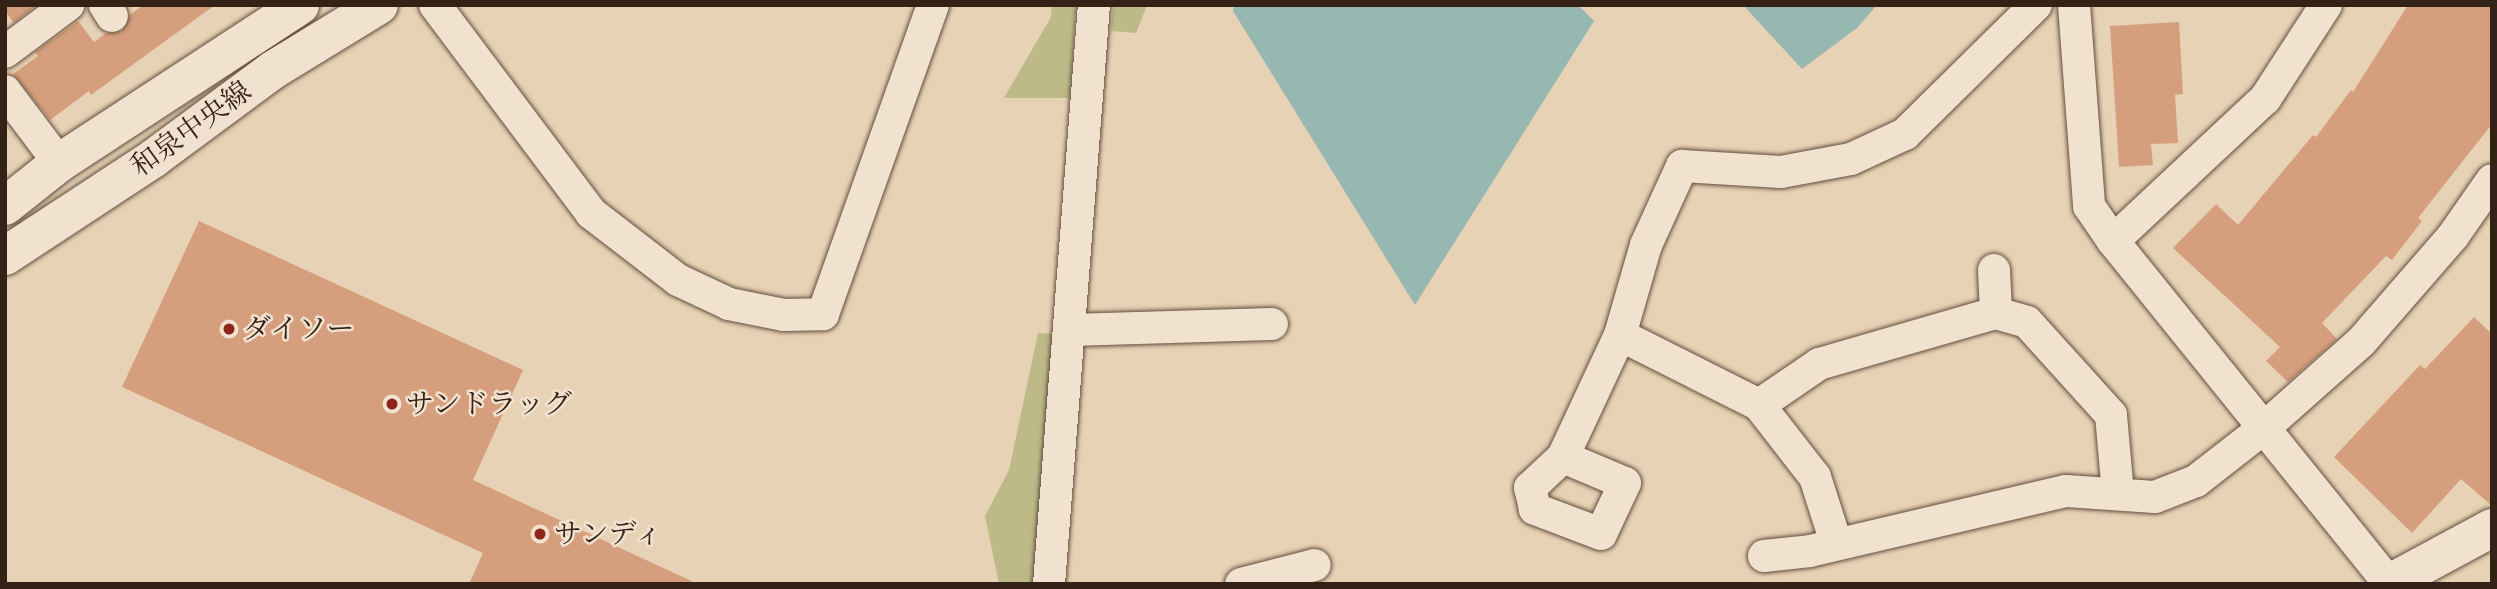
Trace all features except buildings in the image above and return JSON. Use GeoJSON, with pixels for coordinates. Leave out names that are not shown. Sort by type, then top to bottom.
{"type":"FeatureCollection","features":[{"type":"Feature","properties":{"kind":"street"},"geometry":{"type":"LineString","coordinates":[[5,52],[68,5]]}},
{"type":"Feature","properties":{"kind":"street","name":"和泉中央線"},"geometry":{"type":"LineString","coordinates":[[5,206],[59,163],[300,5]]}},
{"type":"Feature","properties":{"kind":"street","name":"和泉中央線"},"geometry":{"type":"LineString","coordinates":[[5,256],[154,158],[272,70],[379,5]]}},
{"type":"Feature","properties":{"kind":"street"},"geometry":{"type":"LineString","coordinates":[[435,5],[591,213],[678,280],[729,304],[784,315],[823,314],[933,5]]}},
{"type":"Feature","properties":{"kind":"street"},"geometry":{"type":"LineString","coordinates":[[1049,584],[1094,5]]}},
{"type":"Feature","properties":{"kind":"street"},"geometry":{"type":"LineString","coordinates":[[1563,457],[1620,335],[1646,245],[1682,166],[1781,172],[1851,159],[1905,134],[2036,5]]}},
{"type":"Feature","properties":{"kind":"street"},"geometry":{"type":"LineString","coordinates":[[2074,5],[2089,206],[2113,241],[2388,584],[2492,528]]}},
{"type":"Feature","properties":{"kind":"street"},"geometry":{"type":"LineString","coordinates":[[2113,241],[2265,99],[2326,5]]}},
{"type":"Feature","properties":{"kind":"street"},"geometry":{"type":"LineString","coordinates":[[5,91],[59,163]]}},
{"type":"Feature","properties":{"kind":"street"},"geometry":{"type":"LineString","coordinates":[[1764,556],[1810,551],[2066,491],[2154,497],[2196,481],[2264,428],[2361,342],[2453,236],[2492,180]]}},
{"type":"Feature","properties":{"kind":"street"},"geometry":{"type":"LineString","coordinates":[[1994,270],[1997,313]]}},
{"type":"Feature","properties":{"kind":"street"},"geometry":{"type":"LineString","coordinates":[[1759,405],[1819,364],[1997,313],[2027,322],[2111,415],[2118,493]]}},
{"type":"Feature","properties":{"kind":"street"},"geometry":{"type":"LineString","coordinates":[[1070,330],[1272,324]]}},
{"type":"Feature","properties":{"kind":"street"},"geometry":{"type":"LineString","coordinates":[[1620,335],[1759,405],[1815,477],[1836,543]]}},
{"type":"Feature","properties":{"kind":"street"},"geometry":{"type":"LineString","coordinates":[[1241,584],[1315,565]]}},
{"type":"Feature","properties":{"kind":"shaded area"},"geometry":{"type":"Polygon","coordinates":[[[1052,5],[1076,5],[1070,98],[1004,98],[1051,17],[1052,5]]]}},
{"type":"Feature","properties":{"kind":"shaded area"},"geometry":{"type":"Polygon","coordinates":[[[1113,5],[1147,5],[1136,33],[1111,31],[1113,5]]]}},
{"type":"Feature","properties":{"kind":"shaded area"},"geometry":{"type":"Polygon","coordinates":[[[1038,333],[1053,334],[1033,584],[999,584],[985,516],[1009,470],[1038,333]]]}},
{"type":"Feature","properties":{"kind":"water"},"geometry":{"type":"Polygon","coordinates":[[[1234,5],[1578,5],[1594,21],[1415,305],[1233,11],[1234,5]]]}},
{"type":"Feature","properties":{"kind":"water"},"geometry":{"type":"Polygon","coordinates":[[[1743,5],[1877,5],[1857,28],[1802,69],[1743,5]]]}},
{"type":"Feature","properties":{"kind":"place","name":"ダイソー"},"geometry":{"type":"Point","coordinates":[229,329]}},
{"type":"Feature","properties":{"kind":"place","name":"サンドラッグ"},"geometry":{"type":"Point","coordinates":[392,404]}},
{"type":"Feature","properties":{"kind":"place","name":"サンディ"},"geometry":{"type":"Point","coordinates":[540,534]}}]}
